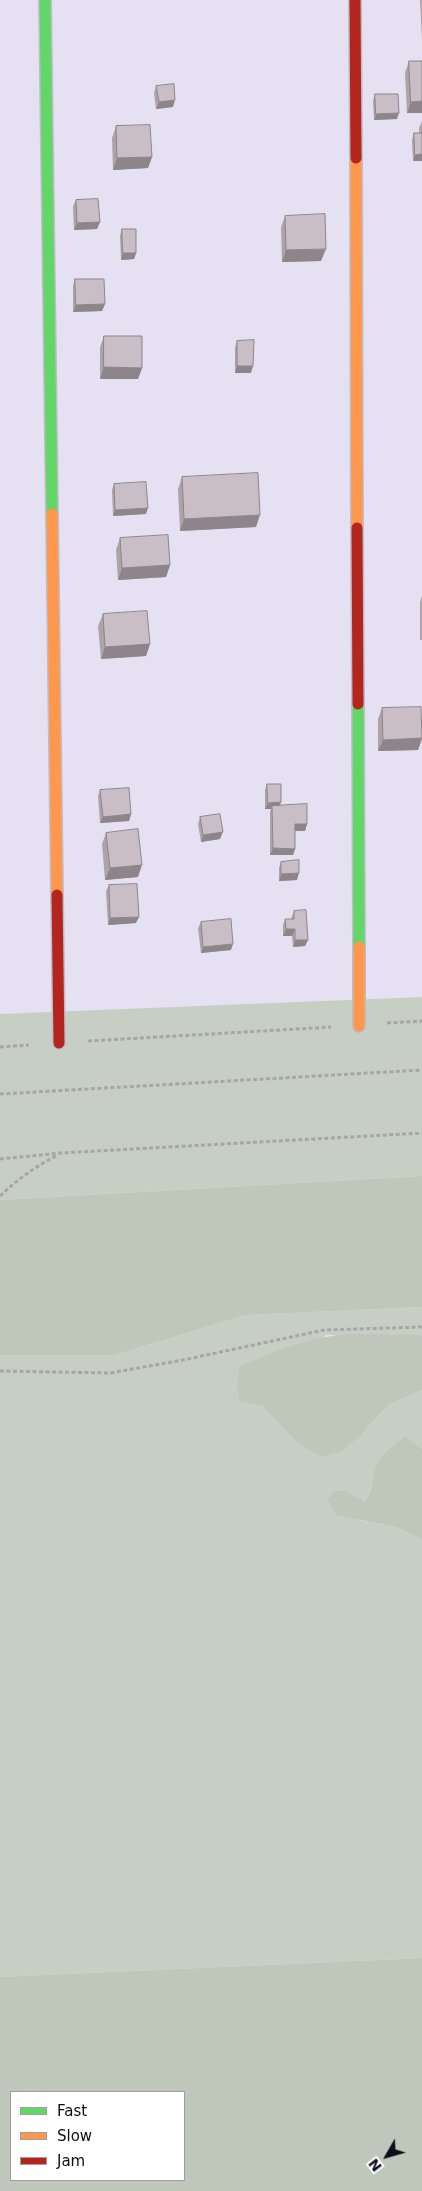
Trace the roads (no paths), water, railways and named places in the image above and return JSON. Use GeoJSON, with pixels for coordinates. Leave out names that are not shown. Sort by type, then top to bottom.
{"type":"FeatureCollection","features":[{"type":"Feature","properties":{"kind":"street"},"geometry":{"type":"LineString","coordinates":[[45,0],[59,1043]]}},
{"type":"Feature","properties":{"kind":"street"},"geometry":{"type":"LineString","coordinates":[[355,0],[359,1026]]}}]}
